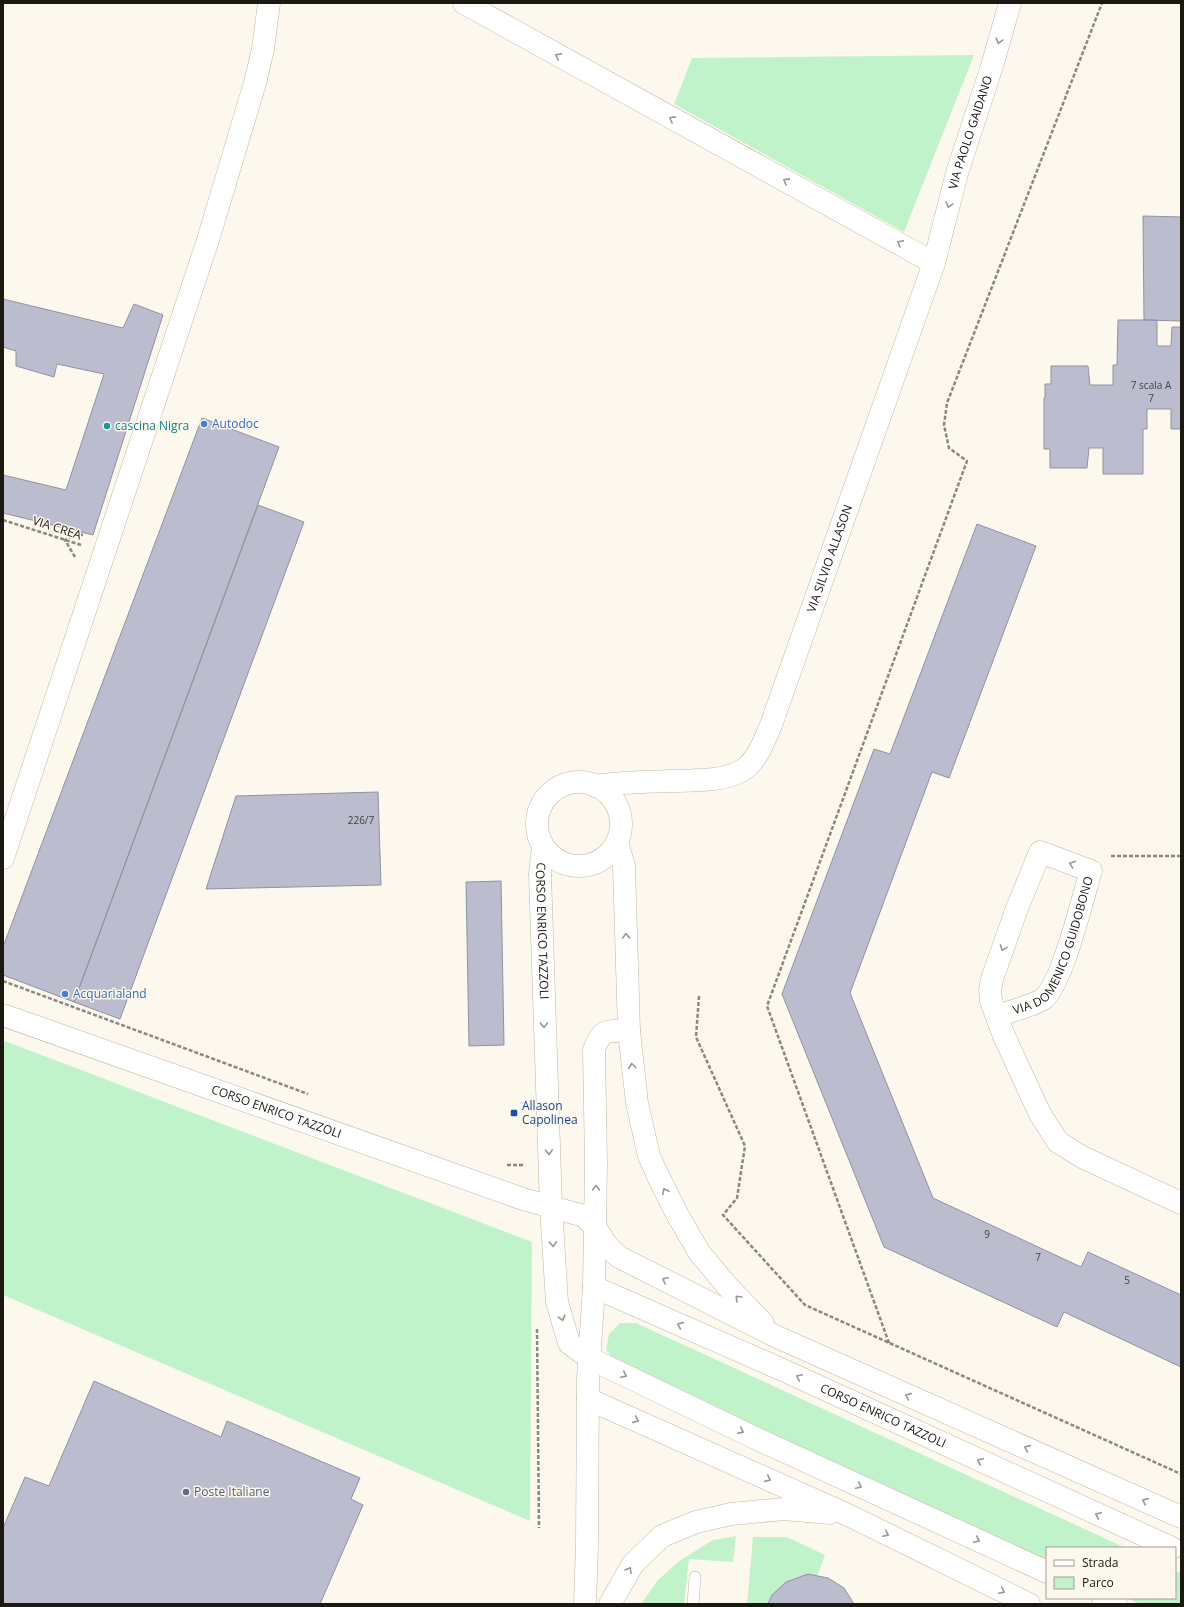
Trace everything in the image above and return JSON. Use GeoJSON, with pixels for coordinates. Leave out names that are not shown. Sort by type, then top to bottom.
{"type":"FeatureCollection","features":[{"type":"Feature","properties":{"kind":"street"},"geometry":{"type":"LineString","coordinates":[[3,858],[206,247],[253,91],[263,49],[269,3]]}},
{"type":"Feature","properties":{"kind":"street"},"geometry":{"type":"LineString","coordinates":[[464,3],[934,263]]}},
{"type":"Feature","properties":{"kind":"street","name":"VIA PAOLO GAIDANO"},"geometry":{"type":"LineString","coordinates":[[934,263],[957,173],[992,66],[1010,3]]}},
{"type":"Feature","properties":{"kind":"street","name":"VIA SILVIO ALLASON"},"geometry":{"type":"LineString","coordinates":[[595,786],[615,783],[705,780],[724,777],[742,771],[752,761],[760,749],[774,718],[934,263]]}},
{"type":"Feature","properties":{"kind":"street","name":"VIA SILVIO ALLASON"},"geometry":{"type":"LineString","coordinates":[[619,809],[630,796],[640,789],[662,781]]}},
{"type":"Feature","properties":{"kind":"street"},"geometry":{"type":"LineString","coordinates":[[576,783],[595,786],[610,796],[619,809],[621,826],[617,842],[604,858],[585,866],[568,865],[554,859],[543,847],[538,830],[538,812],[546,796],[557,787],[576,783]]}},
{"type":"Feature","properties":{"kind":"street","name":"CORSO ENRICO TAZZOLI"},"geometry":{"type":"LineString","coordinates":[[617,842],[624,866],[628,1031],[637,1103],[649,1156],[677,1214],[699,1252],[728,1287],[774,1336]]}},
{"type":"Feature","properties":{"kind":"street","name":"CORSO ENRICO TAZZOLI"},"geometry":{"type":"LineString","coordinates":[[543,847],[540,874],[551,1207],[557,1302],[569,1343],[589,1358],[753,1437],[1046,1572]]}},
{"type":"Feature","properties":{"kind":"street","name":"VIA DOMENICO GUIDOBONO"},"geometry":{"type":"LineString","coordinates":[[997,1016],[1042,1000],[1054,985],[1062,965],[1091,871],[1040,852],[1016,912],[992,979],[990,990],[991,1001],[997,1016],[1040,1114],[1058,1142],[1082,1157],[1181,1203]]}},
{"type":"Feature","properties":{"kind":"street","name":"CORSO ENRICO TAZZOLI"},"geometry":{"type":"LineString","coordinates":[[3,1015],[523,1198],[584,1216],[595,1227],[608,1247],[619,1257],[774,1336],[1181,1517]]}},
{"type":"Feature","properties":{"kind":"street"},"geometry":{"type":"LineString","coordinates":[[585,1604],[589,1358],[594,1287],[595,1227],[596,1163],[594,1050],[598,1038],[605,1032],[628,1031]]}},
{"type":"Feature","properties":{"kind":"street","name":"CORSO ENRICO TAZZOLI"},"geometry":{"type":"LineString","coordinates":[[594,1287],[786,1371],[1170,1547]]}},
{"type":"Feature","properties":{"kind":"street"},"geometry":{"type":"LineString","coordinates":[[588,1399],[848,1515],[1029,1604]]}},
{"type":"Feature","properties":{"kind":"street"},"geometry":{"type":"LineString","coordinates":[[610,1604],[633,1564],[662,1536],[696,1522],[731,1514],[784,1509],[848,1515]]}},
{"type":"Feature","properties":{"kind":"street"},"geometry":{"type":"LineString","coordinates":[[1105,1599],[1116,1604]]}},
{"type":"Feature","properties":{"kind":"lane"},"geometry":{"type":"LineString","coordinates":[[693,1604],[695,1576]]}},
{"type":"Feature","properties":{"kind":"path"},"geometry":{"type":"LineString","coordinates":[[890,1343],[768,1006],[967,461],[950,448],[944,425],[947,403],[1102,3]]}},
{"type":"Feature","properties":{"kind":"path","name":"VIA CREA"},"geometry":{"type":"LineString","coordinates":[[3,520],[105,553]]}},
{"type":"Feature","properties":{"kind":"path"},"geometry":{"type":"LineString","coordinates":[[1091,871],[1096,856],[1181,856]]}},
{"type":"Feature","properties":{"kind":"path"},"geometry":{"type":"LineString","coordinates":[[3,981],[314,1096]]}},
{"type":"Feature","properties":{"kind":"path"},"geometry":{"type":"LineString","coordinates":[[699,996],[696,1037],[745,1146],[737,1198],[723,1215],[805,1305],[1181,1474]]}},
{"type":"Feature","properties":{"kind":"path"},"geometry":{"type":"LineString","coordinates":[[506,1166],[550,1163]]}},
{"type":"Feature","properties":{"kind":"path"},"geometry":{"type":"LineString","coordinates":[[523,1198],[524,1165]]}},
{"type":"Feature","properties":{"kind":"path"},"geometry":{"type":"LineString","coordinates":[[537,1328],[539,1528]]}},
{"type":"Feature","properties":{"kind":"green space"},"geometry":{"type":"Polygon","coordinates":[[[974,55],[904,232],[674,104],[692,58],[974,55]]]}},
{"type":"Feature","properties":{"kind":"green space"},"geometry":{"type":"Polygon","coordinates":[[[5,1041],[532,1242],[530,1521],[3,1295],[3,1047],[5,1041]]]}},
{"type":"Feature","properties":{"kind":"green space"},"geometry":{"type":"Polygon","coordinates":[[[620,1323],[636,1323],[1124,1547],[1046,1547],[1046,1561],[617,1364],[606,1350],[609,1334],[620,1323]]]}},
{"type":"Feature","properties":{"kind":"green space"},"geometry":{"type":"Polygon","coordinates":[[[736,1536],[733,1562],[689,1559],[684,1604],[641,1604],[658,1580],[679,1561],[713,1540],[736,1536]]]}},
{"type":"Feature","properties":{"kind":"green space"},"geometry":{"type":"Polygon","coordinates":[[[753,1537],[787,1537],[825,1555],[817,1576],[802,1576],[788,1581],[776,1591],[768,1604],[747,1604],[753,1537]]]}},
{"type":"Feature","properties":{"kind":"green space"},"geometry":{"type":"Polygon","coordinates":[[[1176,1571],[1181,1573],[1181,1604],[1140,1604],[1129,1599],[1176,1599],[1176,1571]]]}},
{"type":"Feature","properties":{"kind":"building"},"geometry":{"type":"Polygon","coordinates":[[[1143,216],[1181,217],[1181,321],[1144,320],[1143,216]]]}},
{"type":"Feature","properties":{"kind":"building","name":"cascina Nigra"},"geometry":{"type":"Polygon","coordinates":[[[3,299],[123,328],[134,304],[163,315],[93,535],[3,513],[3,475],[66,490],[104,374],[57,364],[54,377],[16,366],[16,351],[3,347],[3,299]]]}},
{"type":"Feature","properties":{"kind":"building"},"geometry":{"type":"Polygon","coordinates":[[[1118,320],[1157,320],[1157,346],[1171,346],[1172,327],[1181,327],[1181,429],[1171,429],[1171,409],[1147,409],[1147,429],[1143,429],[1143,474],[1103,474],[1103,448],[1089,448],[1087,468],[1050,468],[1050,449],[1044,449],[1044,398],[1045,384],[1051,384],[1051,366],[1088,366],[1090,385],[1113,385],[1113,365],[1117,365],[1118,320]]]}},
{"type":"Feature","properties":{"kind":"building"},"geometry":{"type":"Polygon","coordinates":[[[202,418],[279,447],[74,1002],[3,975],[3,947],[202,418]]]}},
{"type":"Feature","properties":{"kind":"building"},"geometry":{"type":"Polygon","coordinates":[[[258,505],[304,522],[120,1019],[74,1002],[258,505]]]}},
{"type":"Feature","properties":{"kind":"building"},"geometry":{"type":"Polygon","coordinates":[[[977,524],[1036,546],[949,778],[932,772],[850,993],[933,1198],[1081,1267],[1088,1252],[1181,1295],[1181,1367],[1064,1312],[1057,1327],[884,1247],[782,994],[874,749],[890,754],[977,524]]]}},
{"type":"Feature","properties":{"kind":"building"},"geometry":{"type":"Polygon","coordinates":[[[378,792],[381,885],[206,889],[236,796],[378,792]]]}},
{"type":"Feature","properties":{"kind":"building"},"geometry":{"type":"Polygon","coordinates":[[[501,881],[504,1045],[469,1046],[466,882],[501,881]]]}},
{"type":"Feature","properties":{"kind":"building","name":"Poste Italiane"},"geometry":{"type":"Polygon","coordinates":[[[94,1381],[221,1437],[227,1421],[360,1478],[351,1499],[363,1505],[320,1604],[3,1604],[3,1528],[25,1477],[49,1486],[94,1381]]]}},
{"type":"Feature","properties":{"kind":"building"},"geometry":{"type":"Polygon","coordinates":[[[808,1574],[828,1578],[844,1588],[854,1604],[768,1604],[772,1595],[786,1582],[808,1574]]]}},
{"type":"Feature","properties":{"kind":"place","name":"Autodoc"},"geometry":{"type":"Point","coordinates":[204,424]}},
{"type":"Feature","properties":{"kind":"place","name":"cascina Nigra"},"geometry":{"type":"Point","coordinates":[107,426]}},
{"type":"Feature","properties":{"kind":"place","name":"Acquarialand"},"geometry":{"type":"Point","coordinates":[65,994]}},
{"type":"Feature","properties":{"kind":"place","name":"Allason Capolinea"},"geometry":{"type":"Point","coordinates":[514,1113]}},
{"type":"Feature","properties":{"kind":"place","name":"Poste Italiane"},"geometry":{"type":"Point","coordinates":[186,1492]}}]}
